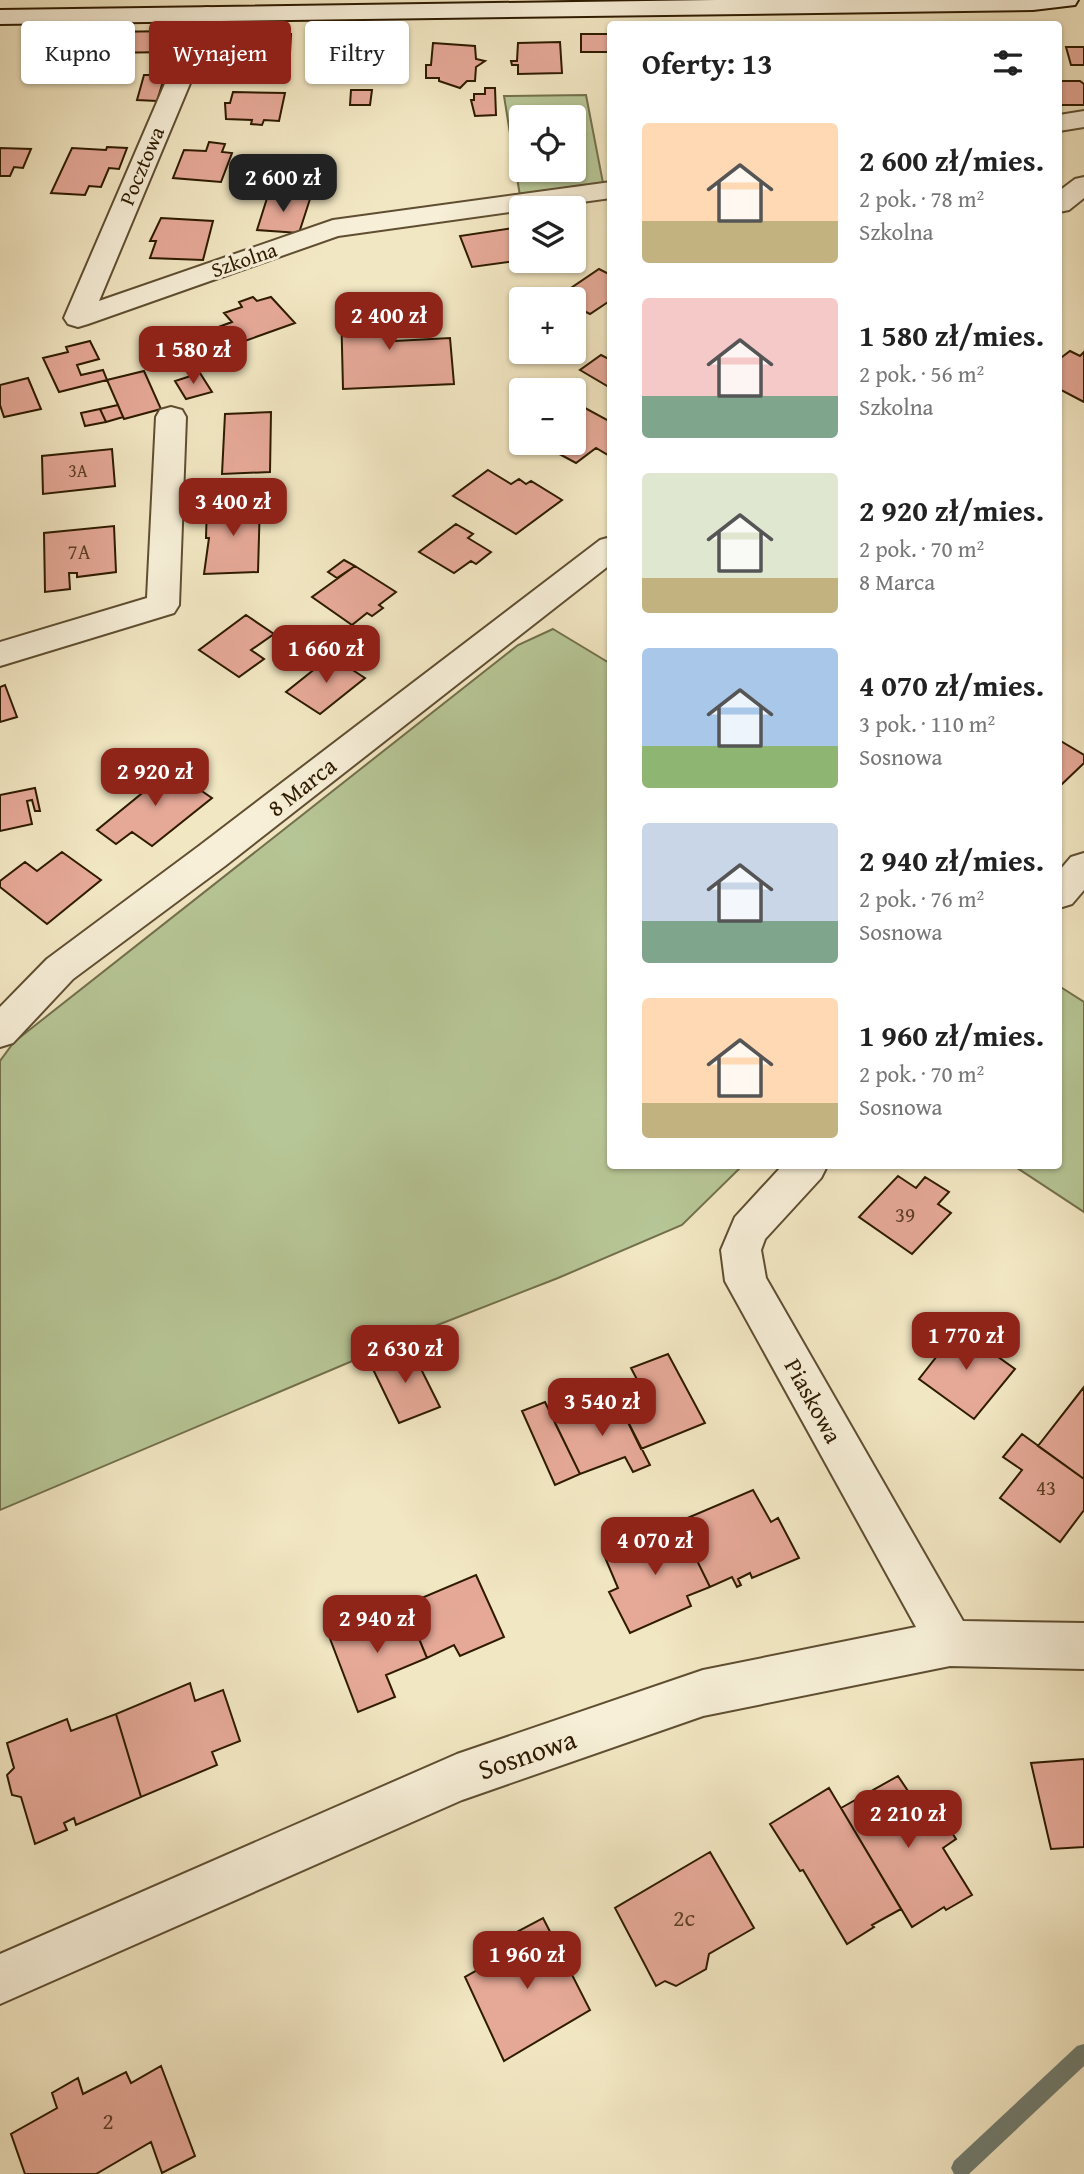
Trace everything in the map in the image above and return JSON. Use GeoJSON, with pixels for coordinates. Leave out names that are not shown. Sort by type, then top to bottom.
{"type":"FeatureCollection","features":[{"type":"Feature","properties":{"kind":"street"},"geometry":{"type":"LineString","coordinates":[[0,17],[1033,3],[1066,0]]}},
{"type":"Feature","properties":{"kind":"street","name":"Pocztowa"},"geometry":{"type":"LineString","coordinates":[[78,318],[207,14]]}},
{"type":"Feature","properties":{"kind":"street"},"geometry":{"type":"LineString","coordinates":[[1062,123],[1084,119]]}},
{"type":"Feature","properties":{"kind":"street"},"geometry":{"type":"LineString","coordinates":[[1062,202],[1084,185]]}},
{"type":"Feature","properties":{"kind":"street","name":"Szkolna"},"geometry":{"type":"LineString","coordinates":[[78,318],[333,228],[607,191]]}},
{"type":"Feature","properties":{"kind":"street"},"geometry":{"type":"LineString","coordinates":[[0,654],[163,605],[172,417]]}},
{"type":"Feature","properties":{"kind":"street","name":"8 Marca"},"geometry":{"type":"LineString","coordinates":[[0,1031],[60,969],[222,849],[607,551]]}},
{"type":"Feature","properties":{"kind":"street"},"geometry":{"type":"LineString","coordinates":[[1062,891],[1084,867]]}},
{"type":"Feature","properties":{"kind":"street","name":"Piaskowa"},"geometry":{"type":"LineString","coordinates":[[804,1169],[748,1229],[741,1250],[746,1281],[950,1643]]}},
{"type":"Feature","properties":{"kind":"street","name":"Sosnowa"},"geometry":{"type":"LineString","coordinates":[[0,1979],[457,1778],[703,1693],[950,1643],[1084,1646]]}},
{"type":"Feature","properties":{"kind":"green space"},"geometry":{"type":"Polygon","coordinates":[[[586,95],[603,183],[520,196],[518,182],[586,182],[586,105],[509,105],[509,127],[504,96],[586,95]]]}},
{"type":"Feature","properties":{"kind":"green space"},"geometry":{"type":"Polygon","coordinates":[[[553,629],[607,662],[607,1169],[739,1169],[682,1225],[0,1510],[0,1061],[14,1042],[518,645],[553,629]]]}},
{"type":"Feature","properties":{"kind":"green space"},"geometry":{"type":"Polygon","coordinates":[[[1062,988],[1084,1002],[1084,1212],[1019,1169],[1062,1169],[1062,988]]]}},
{"type":"Feature","properties":{"kind":"building"},"geometry":{"type":"Polygon","coordinates":[[[149,31],[149,52],[135,53],[135,32],[149,31]]]}},
{"type":"Feature","properties":{"kind":"building"},"geometry":{"type":"Polygon","coordinates":[[[581,34],[607,34],[607,52],[581,52],[581,34]]]}},
{"type":"Feature","properties":{"kind":"building"},"geometry":{"type":"Polygon","coordinates":[[[560,42],[562,73],[518,74],[518,65],[512,65],[511,61],[517,61],[518,43],[560,42]]]}},
{"type":"Feature","properties":{"kind":"building"},"geometry":{"type":"Polygon","coordinates":[[[433,43],[475,46],[476,59],[485,61],[476,67],[475,81],[467,81],[460,88],[439,81],[439,78],[426,78],[426,65],[431,65],[433,43]]]}},
{"type":"Feature","properties":{"kind":"building"},"geometry":{"type":"Polygon","coordinates":[[[1066,47],[1084,47],[1084,65],[1071,65],[1066,47]]]}},
{"type":"Feature","properties":{"kind":"building"},"geometry":{"type":"Polygon","coordinates":[[[144,75],[149,75],[149,84],[162,84],[157,101],[137,100],[144,75]]]}},
{"type":"Feature","properties":{"kind":"building"},"geometry":{"type":"Polygon","coordinates":[[[1062,81],[1080,81],[1084,84],[1084,105],[1062,105],[1062,81]]]}},
{"type":"Feature","properties":{"kind":"building"},"geometry":{"type":"Polygon","coordinates":[[[485,88],[495,88],[496,115],[475,116],[471,100],[474,100],[474,94],[485,94],[485,88]]]}},
{"type":"Feature","properties":{"kind":"building"},"geometry":{"type":"Polygon","coordinates":[[[351,90],[372,90],[370,105],[350,105],[351,90]]]}},
{"type":"Feature","properties":{"kind":"building"},"geometry":{"type":"Polygon","coordinates":[[[233,92],[285,93],[279,121],[264,120],[262,125],[251,124],[252,120],[226,119],[225,103],[230,103],[233,92]]]}},
{"type":"Feature","properties":{"kind":"building"},"geometry":{"type":"Polygon","coordinates":[[[209,142],[225,144],[222,152],[232,153],[221,182],[173,178],[184,150],[206,151],[209,142]]]}},
{"type":"Feature","properties":{"kind":"building"},"geometry":{"type":"Polygon","coordinates":[[[107,147],[127,148],[119,169],[109,168],[101,187],[89,186],[85,195],[51,193],[72,148],[106,150],[107,147]]]}},
{"type":"Feature","properties":{"kind":"building"},"geometry":{"type":"Polygon","coordinates":[[[0,148],[31,149],[23,168],[14,167],[10,176],[0,176],[0,148]]]}},
{"type":"Feature","properties":{"kind":"building"},"geometry":{"type":"Polygon","coordinates":[[[268,195],[310,199],[299,233],[257,230],[268,195]]]}},
{"type":"Feature","properties":{"kind":"building"},"geometry":{"type":"Polygon","coordinates":[[[161,218],[213,221],[203,260],[150,258],[156,241],[150,241],[161,218]]]}},
{"type":"Feature","properties":{"kind":"building"},"geometry":{"type":"Polygon","coordinates":[[[509,229],[509,262],[472,267],[460,236],[509,229]]]}},
{"type":"Feature","properties":{"kind":"building"},"geometry":{"type":"Polygon","coordinates":[[[599,269],[607,273],[607,303],[590,314],[586,312],[586,287],[572,287],[599,269]]]}},
{"type":"Feature","properties":{"kind":"building"},"geometry":{"type":"Polygon","coordinates":[[[253,297],[257,301],[271,297],[295,323],[228,347],[213,329],[232,322],[224,313],[242,307],[239,302],[253,297]]]}},
{"type":"Feature","properties":{"kind":"building"},"geometry":{"type":"Polygon","coordinates":[[[394,304],[395,341],[450,338],[454,384],[343,389],[341,306],[394,304]]]}},
{"type":"Feature","properties":{"kind":"building"},"geometry":{"type":"Polygon","coordinates":[[[90,341],[99,359],[77,365],[81,375],[103,370],[107,380],[59,392],[43,358],[68,352],[66,347],[90,341]]]}},
{"type":"Feature","properties":{"kind":"building"},"geometry":{"type":"Polygon","coordinates":[[[1070,351],[1080,356],[1084,352],[1084,402],[1062,391],[1062,357],[1070,351]]]}},
{"type":"Feature","properties":{"kind":"building"},"geometry":{"type":"Polygon","coordinates":[[[601,355],[607,358],[607,386],[580,370],[601,355]]]}},
{"type":"Feature","properties":{"kind":"building"},"geometry":{"type":"Polygon","coordinates":[[[144,371],[161,409],[124,419],[107,380],[144,371]]]}},
{"type":"Feature","properties":{"kind":"building"},"geometry":{"type":"Polygon","coordinates":[[[200,373],[212,392],[186,399],[175,381],[200,373]]]}},
{"type":"Feature","properties":{"kind":"building"},"geometry":{"type":"Polygon","coordinates":[[[28,378],[41,409],[4,417],[0,405],[0,385],[28,378]]]}},
{"type":"Feature","properties":{"kind":"building"},"geometry":{"type":"Polygon","coordinates":[[[118,405],[123,417],[106,422],[100,409],[118,405]]]}},
{"type":"Feature","properties":{"kind":"building"},"geometry":{"type":"Polygon","coordinates":[[[586,408],[607,420],[607,454],[596,448],[576,463],[561,455],[586,455],[586,408]]]}},
{"type":"Feature","properties":{"kind":"building"},"geometry":{"type":"Polygon","coordinates":[[[100,409],[106,422],[85,426],[81,413],[100,409]]]}},
{"type":"Feature","properties":{"kind":"building"},"geometry":{"type":"Polygon","coordinates":[[[271,412],[270,472],[222,474],[225,414],[271,412]]]}},
{"type":"Feature","properties":{"kind":"building"},"geometry":{"type":"Polygon","coordinates":[[[112,449],[115,486],[43,494],[42,456],[112,449]]]}},
{"type":"Feature","properties":{"kind":"building"},"geometry":{"type":"Polygon","coordinates":[[[488,470],[511,484],[519,479],[526,484],[531,481],[562,500],[516,534],[453,496],[488,470]]]}},
{"type":"Feature","properties":{"kind":"building"},"geometry":{"type":"Polygon","coordinates":[[[260,501],[258,572],[204,574],[209,538],[206,538],[207,504],[260,501]]]}},
{"type":"Feature","properties":{"kind":"building"},"geometry":{"type":"Polygon","coordinates":[[[456,524],[473,534],[468,538],[491,552],[476,564],[471,561],[454,573],[419,552],[456,524]]]}},
{"type":"Feature","properties":{"kind":"building"},"geometry":{"type":"Polygon","coordinates":[[[114,526],[116,572],[77,577],[77,573],[69,573],[70,589],[45,592],[44,533],[114,526]]]}},
{"type":"Feature","properties":{"kind":"building"},"geometry":{"type":"Polygon","coordinates":[[[344,560],[355,566],[337,578],[328,572],[344,560]]]}},
{"type":"Feature","properties":{"kind":"building"},"geometry":{"type":"Polygon","coordinates":[[[355,566],[396,592],[379,605],[383,608],[372,616],[367,613],[352,625],[312,597],[355,566]]]}},
{"type":"Feature","properties":{"kind":"building"},"geometry":{"type":"Polygon","coordinates":[[[246,615],[274,634],[251,650],[264,659],[239,677],[199,650],[246,615]]]}},
{"type":"Feature","properties":{"kind":"building"},"geometry":{"type":"Polygon","coordinates":[[[331,656],[365,678],[320,714],[286,692],[331,656]]]}},
{"type":"Feature","properties":{"kind":"building"},"geometry":{"type":"Polygon","coordinates":[[[5,685],[17,717],[0,722],[0,687],[5,685]]]}},
{"type":"Feature","properties":{"kind":"building"},"geometry":{"type":"Polygon","coordinates":[[[1062,742],[1084,755],[1084,763],[1062,784],[1062,742]]]}},
{"type":"Feature","properties":{"kind":"building"},"geometry":{"type":"Polygon","coordinates":[[[171,770],[212,798],[152,846],[132,832],[116,844],[97,830],[141,794],[126,784],[142,772],[156,781],[171,770]]]}},
{"type":"Feature","properties":{"kind":"building"},"geometry":{"type":"Polygon","coordinates":[[[35,788],[40,811],[35,811],[32,800],[27,801],[32,824],[0,831],[0,795],[35,788]]]}},
{"type":"Feature","properties":{"kind":"building"},"geometry":{"type":"Polygon","coordinates":[[[62,852],[101,880],[47,924],[0,887],[0,881],[25,862],[37,871],[62,852]]]}},
{"type":"Feature","properties":{"kind":"building"},"geometry":{"type":"Polygon","coordinates":[[[898,1176],[916,1188],[925,1177],[949,1192],[938,1204],[951,1213],[912,1254],[859,1217],[898,1176]]]}},
{"type":"Feature","properties":{"kind":"building"},"geometry":{"type":"Polygon","coordinates":[[[952,1324],[1015,1369],[974,1419],[919,1379],[944,1347],[938,1341],[952,1324]]]}},
{"type":"Feature","properties":{"kind":"building"},"geometry":{"type":"Polygon","coordinates":[[[410,1347],[440,1407],[399,1423],[370,1363],[410,1347]]]}},
{"type":"Feature","properties":{"kind":"building"},"geometry":{"type":"Polygon","coordinates":[[[668,1354],[705,1423],[641,1449],[616,1398],[642,1389],[631,1368],[668,1354]]]}},
{"type":"Feature","properties":{"kind":"building"},"geometry":{"type":"Polygon","coordinates":[[[1084,1387],[1084,1479],[1038,1446],[1084,1387]]]}},
{"type":"Feature","properties":{"kind":"building"},"geometry":{"type":"Polygon","coordinates":[[[616,1398],[650,1465],[633,1472],[625,1457],[580,1474],[555,1423],[616,1398]]]}},
{"type":"Feature","properties":{"kind":"building"},"geometry":{"type":"Polygon","coordinates":[[[545,1402],[580,1474],[555,1485],[522,1411],[545,1402]]]}},
{"type":"Feature","properties":{"kind":"building"},"geometry":{"type":"Polygon","coordinates":[[[1022,1434],[1084,1479],[1084,1510],[1060,1542],[1000,1498],[1022,1470],[1003,1457],[1022,1434]]]}},
{"type":"Feature","properties":{"kind":"building"},"geometry":{"type":"Polygon","coordinates":[[[753,1490],[771,1522],[778,1518],[799,1558],[752,1578],[750,1573],[738,1579],[741,1585],[737,1587],[732,1577],[710,1587],[678,1522],[753,1490]]]}},
{"type":"Feature","properties":{"kind":"building"},"geometry":{"type":"Polygon","coordinates":[[[678,1522],[710,1587],[687,1596],[691,1606],[630,1633],[609,1592],[618,1588],[604,1555],[678,1522]]]}},
{"type":"Feature","properties":{"kind":"building"},"geometry":{"type":"Polygon","coordinates":[[[476,1575],[504,1637],[460,1656],[454,1645],[427,1658],[405,1605],[476,1575]]]}},
{"type":"Feature","properties":{"kind":"building"},"geometry":{"type":"Polygon","coordinates":[[[405,1605],[427,1658],[386,1675],[395,1697],[358,1712],[329,1636],[405,1605]]]}},
{"type":"Feature","properties":{"kind":"building"},"geometry":{"type":"Polygon","coordinates":[[[190,1683],[195,1701],[223,1690],[240,1741],[212,1752],[217,1765],[141,1797],[116,1714],[190,1683]]]}},
{"type":"Feature","properties":{"kind":"building"},"geometry":{"type":"Polygon","coordinates":[[[116,1714],[141,1797],[76,1825],[74,1818],[64,1823],[67,1830],[35,1844],[21,1797],[12,1795],[7,1775],[14,1768],[7,1743],[67,1719],[71,1731],[116,1714]]]}},
{"type":"Feature","properties":{"kind":"building"},"geometry":{"type":"Polygon","coordinates":[[[1084,1759],[1084,1847],[1051,1849],[1031,1763],[1084,1759]]]}},
{"type":"Feature","properties":{"kind":"building"},"geometry":{"type":"Polygon","coordinates":[[[898,1776],[926,1818],[938,1811],[956,1839],[943,1848],[972,1895],[946,1910],[944,1907],[912,1927],[841,1808],[898,1776]]]}},
{"type":"Feature","properties":{"kind":"building"},"geometry":{"type":"Polygon","coordinates":[[[829,1788],[901,1909],[872,1925],[874,1927],[847,1944],[803,1870],[800,1871],[770,1824],[829,1788]]]}},
{"type":"Feature","properties":{"kind":"building"},"geometry":{"type":"Polygon","coordinates":[[[710,1852],[754,1928],[709,1954],[706,1969],[676,1986],[665,1981],[656,1986],[615,1908],[710,1852]]]}},
{"type":"Feature","properties":{"kind":"building"},"geometry":{"type":"Polygon","coordinates":[[[543,1918],[590,2010],[504,2061],[465,1977],[515,1949],[509,1936],[543,1918]]]}},
{"type":"Feature","properties":{"kind":"building"},"geometry":{"type":"Polygon","coordinates":[[[161,2066],[195,2156],[162,2173],[151,2142],[96,2174],[25,2174],[11,2134],[57,2108],[52,2093],[78,2078],[83,2094],[126,2072],[131,2083],[161,2066]]]}},
{"type":"Feature","properties":{"kind":"waterway"},"geometry":{"type":"LineString","coordinates":[[961,2168],[1084,2053]]}}]}
